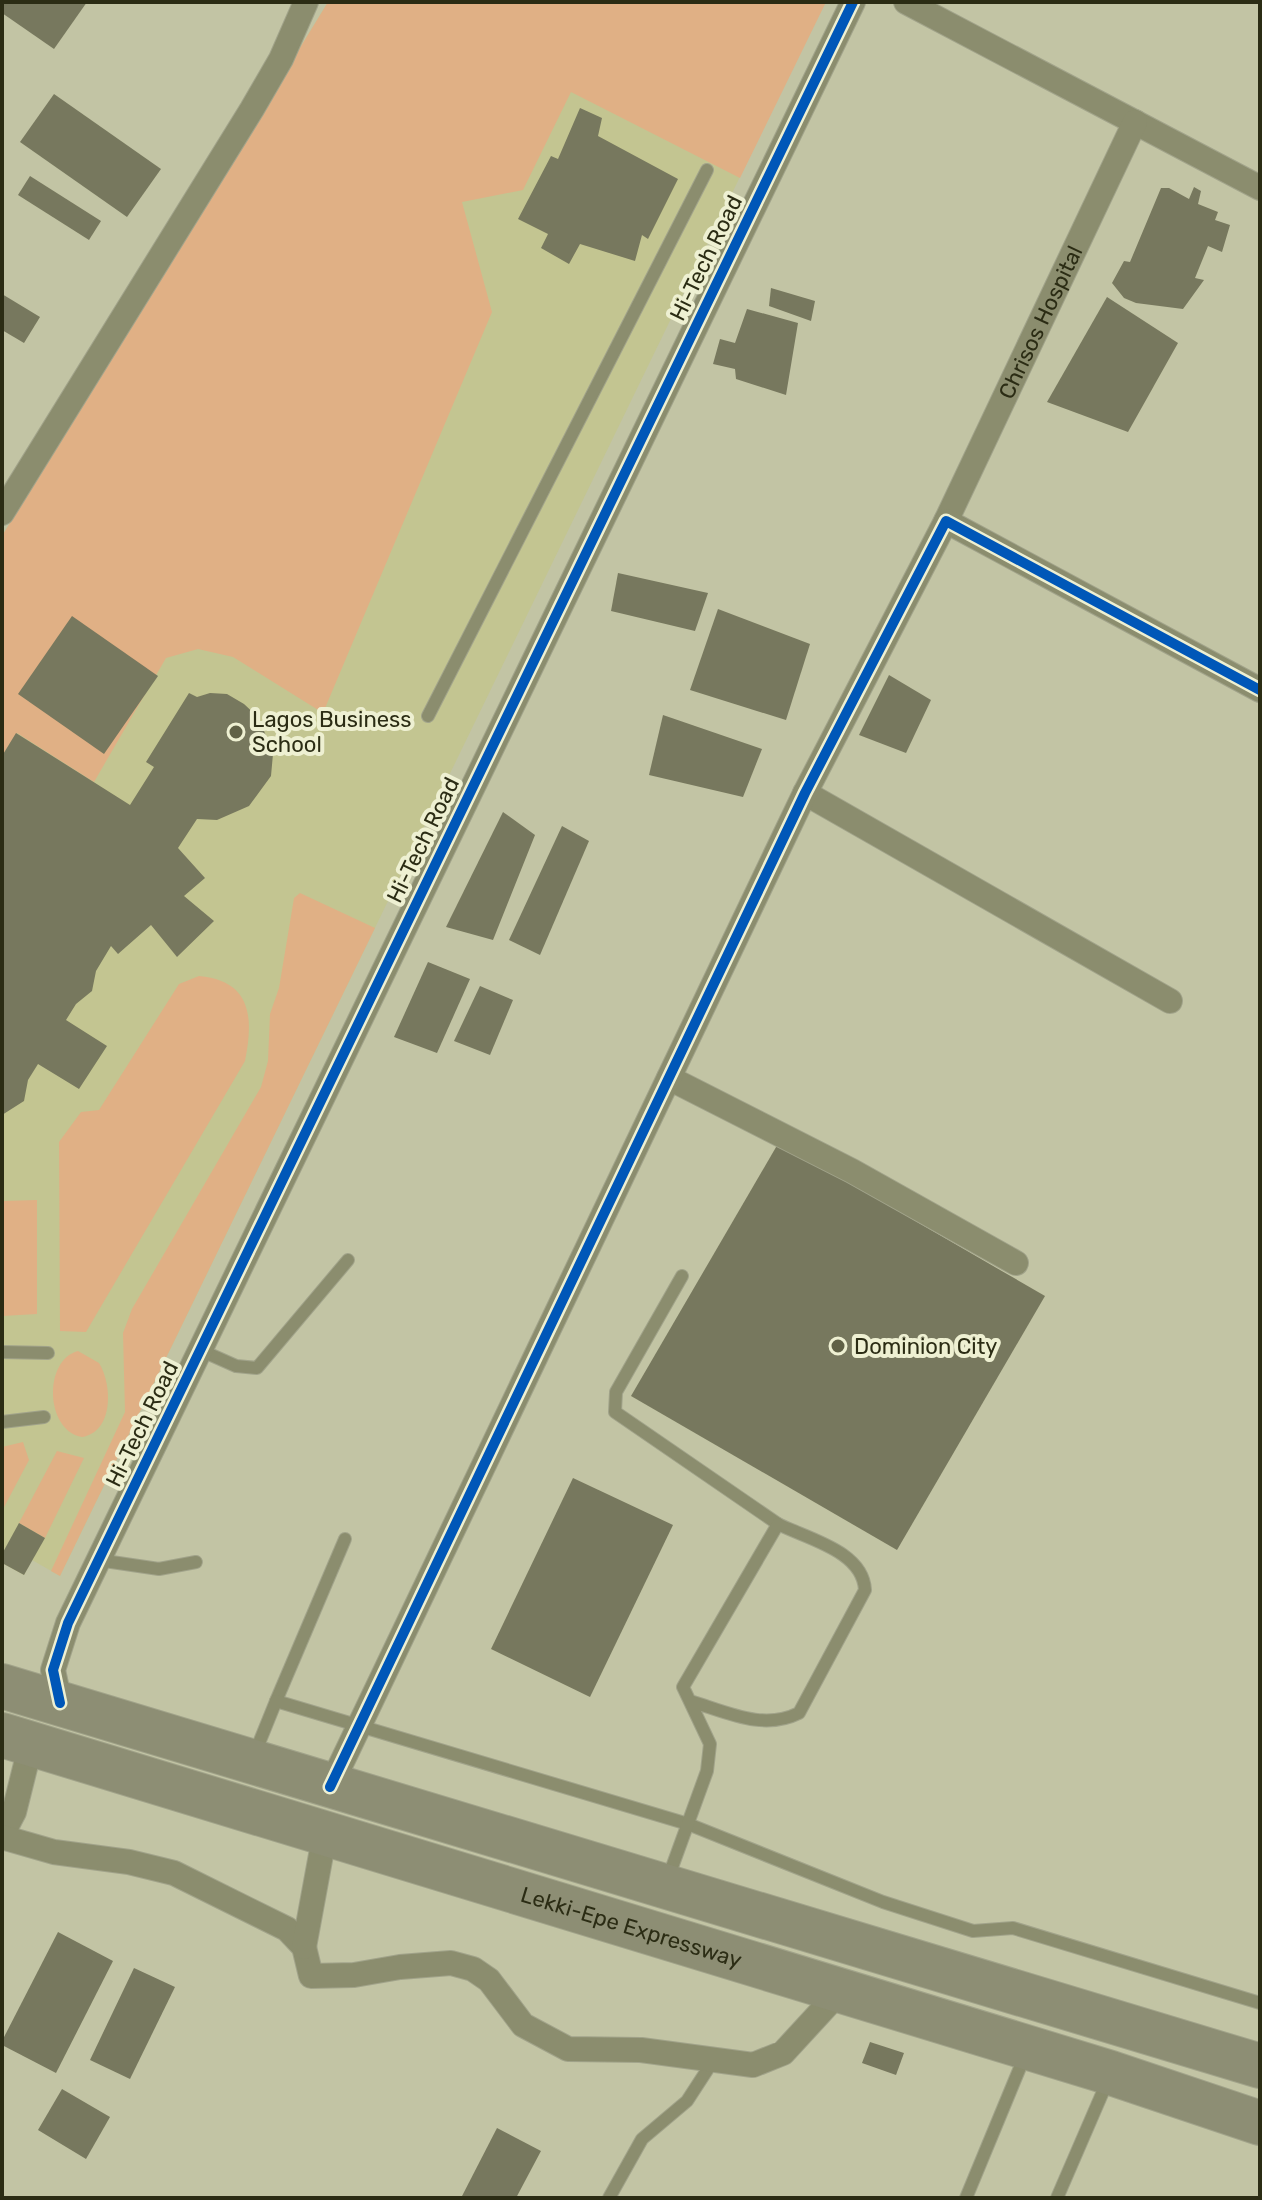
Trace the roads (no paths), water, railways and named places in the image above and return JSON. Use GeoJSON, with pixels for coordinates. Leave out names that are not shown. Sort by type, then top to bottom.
{"type":"FeatureCollection","features":[{"type":"Feature","properties":{"kind":"highway","name":"Lekki-Epe Expressway"},"geometry":{"type":"LineString","coordinates":[[2,1686],[1260,2066]]}},
{"type":"Feature","properties":{"kind":"highway","name":"Lekki-Epe Expressway"},"geometry":{"type":"LineString","coordinates":[[16,1740],[1111,2073],[1260,2123]]}},
{"type":"Feature","properties":{"kind":"street"},"geometry":{"type":"LineString","coordinates":[[2,513],[252,109],[281,59],[306,2]]}},
{"type":"Feature","properties":{"kind":"street","name":"Hi-Tech Road"},"geometry":{"type":"LineString","coordinates":[[60,1703],[53,1670],[68,1623],[853,2]]}},
{"type":"Feature","properties":{"kind":"street"},"geometry":{"type":"LineString","coordinates":[[906,2],[1260,188]]}},
{"type":"Feature","properties":{"kind":"street","name":"Chrisos Hospital"},"geometry":{"type":"LineString","coordinates":[[330,1787],[805,793],[946,521],[1135,122]]}},
{"type":"Feature","properties":{"kind":"street"},"geometry":{"type":"LineString","coordinates":[[946,521],[1260,690]]}},
{"type":"Feature","properties":{"kind":"street"},"geometry":{"type":"LineString","coordinates":[[805,793],[1170,1001]]}},
{"type":"Feature","properties":{"kind":"street"},"geometry":{"type":"LineString","coordinates":[[669,1078],[852,1171],[1016,1263]]}},
{"type":"Feature","properties":{"kind":"street"},"geometry":{"type":"LineString","coordinates":[[16,1740],[14,1812],[2,1835],[54,1852],[129,1862],[174,1873],[287,1929],[304,1947]]}},
{"type":"Feature","properties":{"kind":"street"},"geometry":{"type":"LineString","coordinates":[[325,1833],[304,1947],[311,1976],[354,1975],[451,1963],[473,1969],[489,1980],[523,2025],[568,2049],[641,2050],[753,2065],[783,2053],[841,1990]]}},
{"type":"Feature","properties":{"kind":"lane"},"geometry":{"type":"LineString","coordinates":[[428,716],[707,170]]}},
{"type":"Feature","properties":{"kind":"lane"},"geometry":{"type":"LineString","coordinates":[[200,1350],[236,1366],[257,1368],[348,1260]]}},
{"type":"Feature","properties":{"kind":"lane"},"geometry":{"type":"LineString","coordinates":[[682,1276],[616,1392],[615,1412],[778,1524],[853,1561],[864,1575],[865,1590],[799,1713],[782,1721],[765,1723],[690,1701]]}},
{"type":"Feature","properties":{"kind":"lane"},"geometry":{"type":"LineString","coordinates":[[2,1352],[48,1353]]}},
{"type":"Feature","properties":{"kind":"lane"},"geometry":{"type":"LineString","coordinates":[[2,1422],[44,1417]]}},
{"type":"Feature","properties":{"kind":"lane"},"geometry":{"type":"LineString","coordinates":[[665,1888],[707,1771],[710,1744],[683,1687],[778,1524]]}},
{"type":"Feature","properties":{"kind":"lane"},"geometry":{"type":"LineString","coordinates":[[252,1763],[345,1539]]}},
{"type":"Feature","properties":{"kind":"lane"},"geometry":{"type":"LineString","coordinates":[[98,1560],[159,1569],[196,1562]]}},
{"type":"Feature","properties":{"kind":"lane"},"geometry":{"type":"LineString","coordinates":[[276,1701],[688,1824],[883,1902],[973,1931],[1013,1928],[1260,2003]]}},
{"type":"Feature","properties":{"kind":"lane"},"geometry":{"type":"LineString","coordinates":[[966,2198],[1029,2048]]}},
{"type":"Feature","properties":{"kind":"lane"},"geometry":{"type":"LineString","coordinates":[[609,2198],[642,2139],[687,2101],[713,2061]]}},
{"type":"Feature","properties":{"kind":"lane"},"geometry":{"type":"LineString","coordinates":[[1057,2198],[1111,2073]]}},
{"type":"Feature","properties":{"kind":"place","name":"Lagos Business School"},"geometry":{"type":"Point","coordinates":[236,732]}},
{"type":"Feature","properties":{"kind":"place","name":"Dominion City"},"geometry":{"type":"Point","coordinates":[838,1346]}}]}
